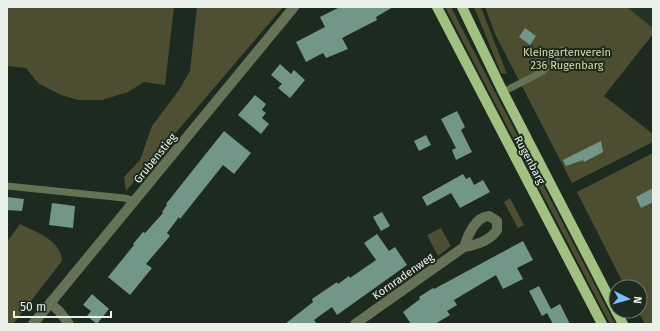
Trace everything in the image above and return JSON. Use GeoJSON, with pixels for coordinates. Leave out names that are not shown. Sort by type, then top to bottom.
{"type":"FeatureCollection","features":[{"type":"Feature","properties":{"kind":"main road","name":"Rugenbarg"},"geometry":{"type":"LineString","coordinates":[[437,7],[602,324]]}},
{"type":"Feature","properties":{"kind":"main road","name":"Rugenbarg"},"geometry":{"type":"LineString","coordinates":[[462,7],[503,92],[608,295]]}},
{"type":"Feature","properties":{"kind":"street","name":"Grubenstieg"},"geometry":{"type":"LineString","coordinates":[[34,324],[294,7]]}},
{"type":"Feature","properties":{"kind":"street","name":"Kornradenweg"},"geometry":{"type":"LineString","coordinates":[[355,324],[464,247]]}},
{"type":"Feature","properties":{"kind":"street"},"geometry":{"type":"LineString","coordinates":[[50,303],[59,311],[69,324]]}},
{"type":"Feature","properties":{"kind":"lane"},"geometry":{"type":"LineString","coordinates":[[503,92],[542,72],[563,50]]}},
{"type":"Feature","properties":{"kind":"lane"},"geometry":{"type":"LineString","coordinates":[[7,186],[124,198],[135,201]]}},
{"type":"Feature","properties":{"kind":"shaded area"},"geometry":{"type":"Polygon","coordinates":[[[197,7],[283,7],[126,191],[124,177],[140,160],[152,126],[179,90],[190,71],[197,7]]]}},
{"type":"Feature","properties":{"kind":"shaded area"},"geometry":{"type":"Polygon","coordinates":[[[627,7],[653,7],[653,28],[627,7]]]}},
{"type":"Feature","properties":{"kind":"shaded area"},"geometry":{"type":"Polygon","coordinates":[[[20,224],[52,242],[61,254],[62,261],[13,324],[7,324],[7,242],[20,224]]]}},
{"type":"Feature","properties":{"kind":"green space"},"geometry":{"type":"Polygon","coordinates":[[[7,7],[174,7],[165,85],[144,82],[128,92],[102,100],[78,100],[61,95],[38,83],[26,68],[7,66],[7,7]]]}},
{"type":"Feature","properties":{"kind":"green space"},"geometry":{"type":"Polygon","coordinates":[[[445,7],[451,7],[608,310],[608,319],[612,319],[615,324],[610,324],[445,7]]]}},
{"type":"Feature","properties":{"kind":"green space"},"geometry":{"type":"Polygon","coordinates":[[[474,7],[480,7],[482,10],[507,74],[501,73],[474,7]]]}},
{"type":"Feature","properties":{"kind":"green space","name":"Kleingartenverein 236 Rugenbarg"},"geometry":{"type":"Polygon","coordinates":[[[485,7],[627,7],[653,28],[653,34],[604,96],[653,134],[653,142],[572,183],[495,34],[485,7]]]}},
{"type":"Feature","properties":{"kind":"green space"},"geometry":{"type":"Polygon","coordinates":[[[653,153],[653,324],[645,324],[642,319],[648,319],[648,279],[621,279],[577,192],[653,153]]]}},
{"type":"Feature","properties":{"kind":"green space"},"geometry":{"type":"Polygon","coordinates":[[[510,198],[524,225],[518,228],[504,202],[510,198]]]}},
{"type":"Feature","properties":{"kind":"green space"},"geometry":{"type":"Polygon","coordinates":[[[441,228],[451,246],[438,256],[427,235],[441,228]]]}},
{"type":"Feature","properties":{"kind":"building"},"geometry":{"type":"Polygon","coordinates":[[[340,7],[393,7],[376,17],[377,20],[342,38],[348,49],[326,58],[323,53],[306,62],[296,42],[325,27],[320,17],[340,7]]]}},
{"type":"Feature","properties":{"kind":"building"},"geometry":{"type":"Polygon","coordinates":[[[525,28],[536,36],[530,45],[519,37],[525,28]]]}},
{"type":"Feature","properties":{"kind":"building"},"geometry":{"type":"Polygon","coordinates":[[[280,64],[291,74],[294,70],[305,80],[290,98],[278,88],[282,84],[271,75],[280,64]]]}},
{"type":"Feature","properties":{"kind":"building"},"geometry":{"type":"Polygon","coordinates":[[[255,95],[266,104],[262,110],[266,113],[262,118],[269,124],[261,134],[238,115],[255,95]]]}},
{"type":"Feature","properties":{"kind":"building"},"geometry":{"type":"Polygon","coordinates":[[[457,111],[465,127],[461,130],[472,152],[456,160],[452,150],[456,148],[441,119],[457,111]]]}},
{"type":"Feature","properties":{"kind":"building"},"geometry":{"type":"Polygon","coordinates":[[[224,131],[251,153],[234,174],[223,165],[167,233],[170,236],[146,264],[152,268],[130,295],[108,277],[143,232],[145,233],[163,213],[162,212],[167,205],[166,204],[224,131]]]}},
{"type":"Feature","properties":{"kind":"building"},"geometry":{"type":"Polygon","coordinates":[[[426,135],[431,145],[419,151],[414,141],[426,135]]]}},
{"type":"Feature","properties":{"kind":"building"},"geometry":{"type":"Polygon","coordinates":[[[601,141],[603,152],[584,162],[583,160],[566,166],[563,160],[601,141]]]}},
{"type":"Feature","properties":{"kind":"building"},"geometry":{"type":"Polygon","coordinates":[[[463,174],[466,179],[470,177],[474,185],[483,180],[490,192],[460,208],[451,193],[427,206],[422,197],[463,174]]]}},
{"type":"Feature","properties":{"kind":"building"},"geometry":{"type":"Polygon","coordinates":[[[653,188],[653,202],[641,208],[636,197],[653,188]]]}},
{"type":"Feature","properties":{"kind":"building"},"geometry":{"type":"Polygon","coordinates":[[[7,197],[24,199],[22,211],[7,210],[7,197]]]}},
{"type":"Feature","properties":{"kind":"building"},"geometry":{"type":"Polygon","coordinates":[[[52,203],[75,206],[73,228],[49,225],[52,203]]]}},
{"type":"Feature","properties":{"kind":"building"},"geometry":{"type":"Polygon","coordinates":[[[382,212],[390,226],[381,231],[373,217],[382,212]]]}},
{"type":"Feature","properties":{"kind":"building"},"geometry":{"type":"Polygon","coordinates":[[[377,234],[389,251],[395,247],[407,265],[337,315],[332,307],[314,320],[317,324],[285,324],[313,302],[312,299],[337,282],[338,284],[349,276],[350,278],[376,260],[364,243],[377,234]]]}},
{"type":"Feature","properties":{"kind":"building"},"geometry":{"type":"Polygon","coordinates":[[[523,241],[533,260],[517,268],[523,279],[503,289],[496,275],[454,300],[457,305],[447,311],[450,315],[435,324],[411,324],[403,312],[420,299],[419,297],[433,288],[434,289],[523,241]]]}},
{"type":"Feature","properties":{"kind":"building"},"geometry":{"type":"Polygon","coordinates":[[[539,286],[551,309],[560,304],[570,324],[553,324],[547,313],[542,316],[529,291],[539,286]]]}},
{"type":"Feature","properties":{"kind":"building"},"geometry":{"type":"Polygon","coordinates":[[[92,294],[109,309],[97,324],[87,316],[91,311],[83,305],[92,294]]]}}]}
